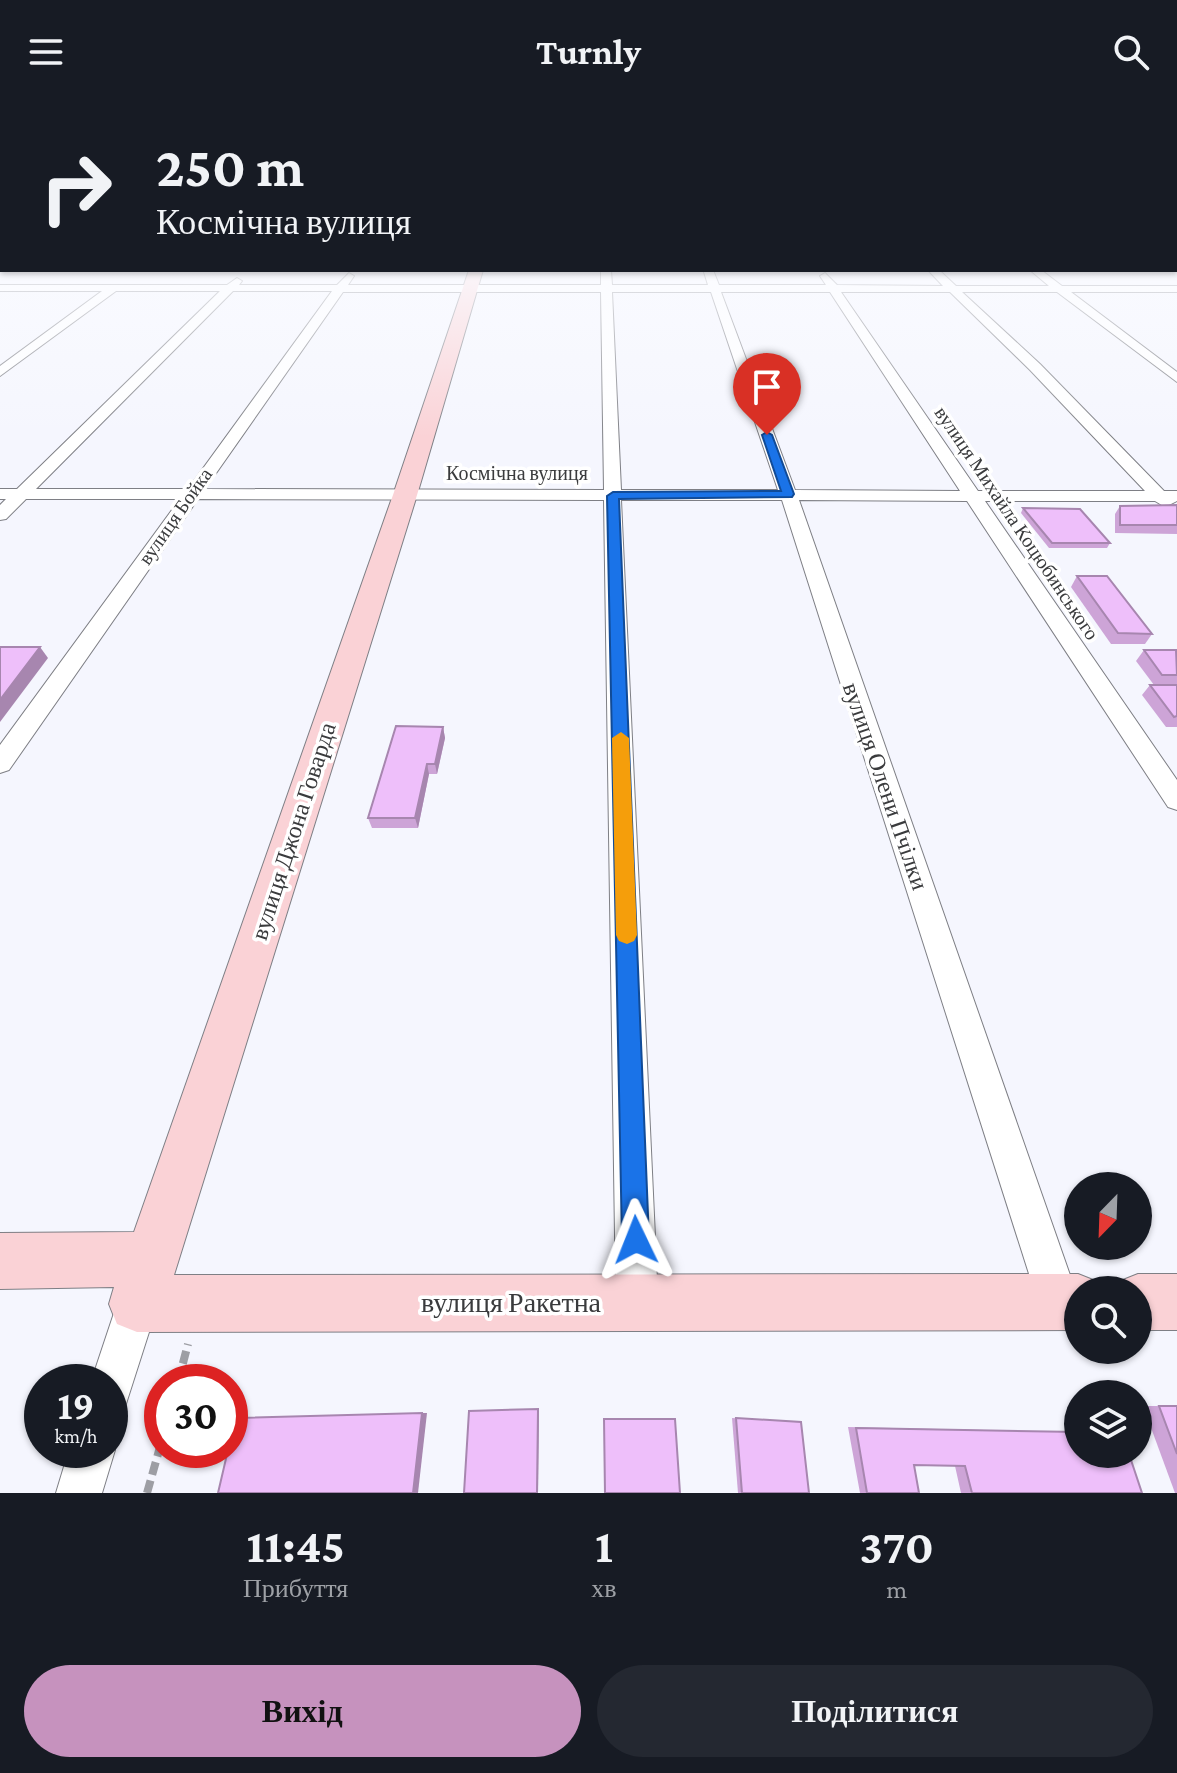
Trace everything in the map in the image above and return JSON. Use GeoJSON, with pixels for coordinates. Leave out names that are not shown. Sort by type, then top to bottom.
{"type":"FeatureCollection","features":[{"type":"Feature","properties":{"kind":"street"},"geometry":{"type":"LineString","coordinates":[[0,372],[87,308]]}},
{"type":"Feature","properties":{"kind":"street"},"geometry":{"type":"LineString","coordinates":[[0,515],[210,308]]}},
{"type":"Feature","properties":{"kind":"street","name":"вулиця Бойка"},"geometry":{"type":"LineString","coordinates":[[0,764],[191,493],[326,308]]}},
{"type":"Feature","properties":{"kind":"street","name":"вулиця Джона Говарда"},"geometry":{"type":"LineString","coordinates":[[118,1364],[464,308]]}},
{"type":"Feature","properties":{"kind":"street"},"geometry":{"type":"LineString","coordinates":[[608,308],[637,1302]]}},
{"type":"Feature","properties":{"kind":"street","name":"вулиця Олени Пчілки"},"geometry":{"type":"LineString","coordinates":[[722,308],[1064,1288]]}},
{"type":"Feature","properties":{"kind":"street","name":"вулиця Михайла Коцюбинського"},"geometry":{"type":"LineString","coordinates":[[846,308],[1177,800]]}},
{"type":"Feature","properties":{"kind":"street"},"geometry":{"type":"LineString","coordinates":[[973,308],[1168,496],[1177,514]]}},
{"type":"Feature","properties":{"kind":"street"},"geometry":{"type":"LineString","coordinates":[[1085,308],[1177,378]]}},
{"type":"Feature","properties":{"kind":"street","name":"Космічна вулиця"},"geometry":{"type":"LineString","coordinates":[[0,494],[1168,496]]}},
{"type":"Feature","properties":{"kind":"street","name":"вулиця Ракетна"},"geometry":{"type":"LineString","coordinates":[[0,1261],[143,1282],[637,1302],[1064,1302]]}},
{"type":"Feature","properties":{"kind":"street"},"geometry":{"type":"LineString","coordinates":[[1152,1302],[1177,1302]]}},
{"type":"Feature","properties":{"kind":"street"},"geometry":{"type":"LineString","coordinates":[[79,1493],[87,1468]]}},
{"type":"Feature","properties":{"kind":"path"},"geometry":{"type":"LineString","coordinates":[[147,1493],[154,1468]]}},
{"type":"Feature","properties":{"kind":"building"},"geometry":{"type":"Polygon","coordinates":[[[1177,505],[1177,525],[1120,525],[1120,506],[1177,505]]]}},
{"type":"Feature","properties":{"kind":"building"},"geometry":{"type":"Polygon","coordinates":[[[1023,508],[1080,509],[1110,543],[1052,543],[1023,508]]]}},
{"type":"Feature","properties":{"kind":"building"},"geometry":{"type":"Polygon","coordinates":[[[1077,576],[1107,576],[1152,634],[1118,633],[1077,576]]]}},
{"type":"Feature","properties":{"kind":"building"},"geometry":{"type":"Polygon","coordinates":[[[0,647],[40,647],[0,700],[0,647]]]}},
{"type":"Feature","properties":{"kind":"building"},"geometry":{"type":"Polygon","coordinates":[[[1144,650],[1176,650],[1177,675],[1162,675],[1144,650]]]}},
{"type":"Feature","properties":{"kind":"building"},"geometry":{"type":"Polygon","coordinates":[[[1150,685],[1177,685],[1177,716],[1174,717],[1150,685]]]}},
{"type":"Feature","properties":{"kind":"building"},"geometry":{"type":"Polygon","coordinates":[[[396,726],[443,727],[435,764],[427,764],[415,818],[368,818],[396,726]]]}},
{"type":"Feature","properties":{"kind":"building"},"geometry":{"type":"Polygon","coordinates":[[[1159,1406],[1177,1406],[1177,1454],[1159,1406]]]}},
{"type":"Feature","properties":{"kind":"building"},"geometry":{"type":"Polygon","coordinates":[[[538,1409],[537,1493],[464,1493],[469,1411],[538,1409]]]}},
{"type":"Feature","properties":{"kind":"building"},"geometry":{"type":"Polygon","coordinates":[[[422,1413],[413,1493],[218,1493],[224,1468],[248,1468],[248,1418],[422,1413]]]}},
{"type":"Feature","properties":{"kind":"building"},"geometry":{"type":"Polygon","coordinates":[[[736,1418],[801,1422],[809,1493],[742,1493],[736,1418]]]}},
{"type":"Feature","properties":{"kind":"building"},"geometry":{"type":"Polygon","coordinates":[[[604,1419],[675,1419],[680,1493],[605,1493],[604,1419]]]}},
{"type":"Feature","properties":{"kind":"building"},"geometry":{"type":"Polygon","coordinates":[[[856,1428],[1064,1432],[1064,1468],[1134,1468],[1142,1493],[972,1493],[965,1466],[914,1465],[919,1493],[867,1493],[856,1428]]]}},
{"type":"Feature","properties":{"kind":"slow traffic"},"geometry":{"type":"LineString","coordinates":[[621,738],[627,935]]}},
{"type":"Feature","properties":{"kind":"route"},"geometry":{"type":"LineString","coordinates":[[636,1240],[613,496],[788,494],[767,435]]}}]}
